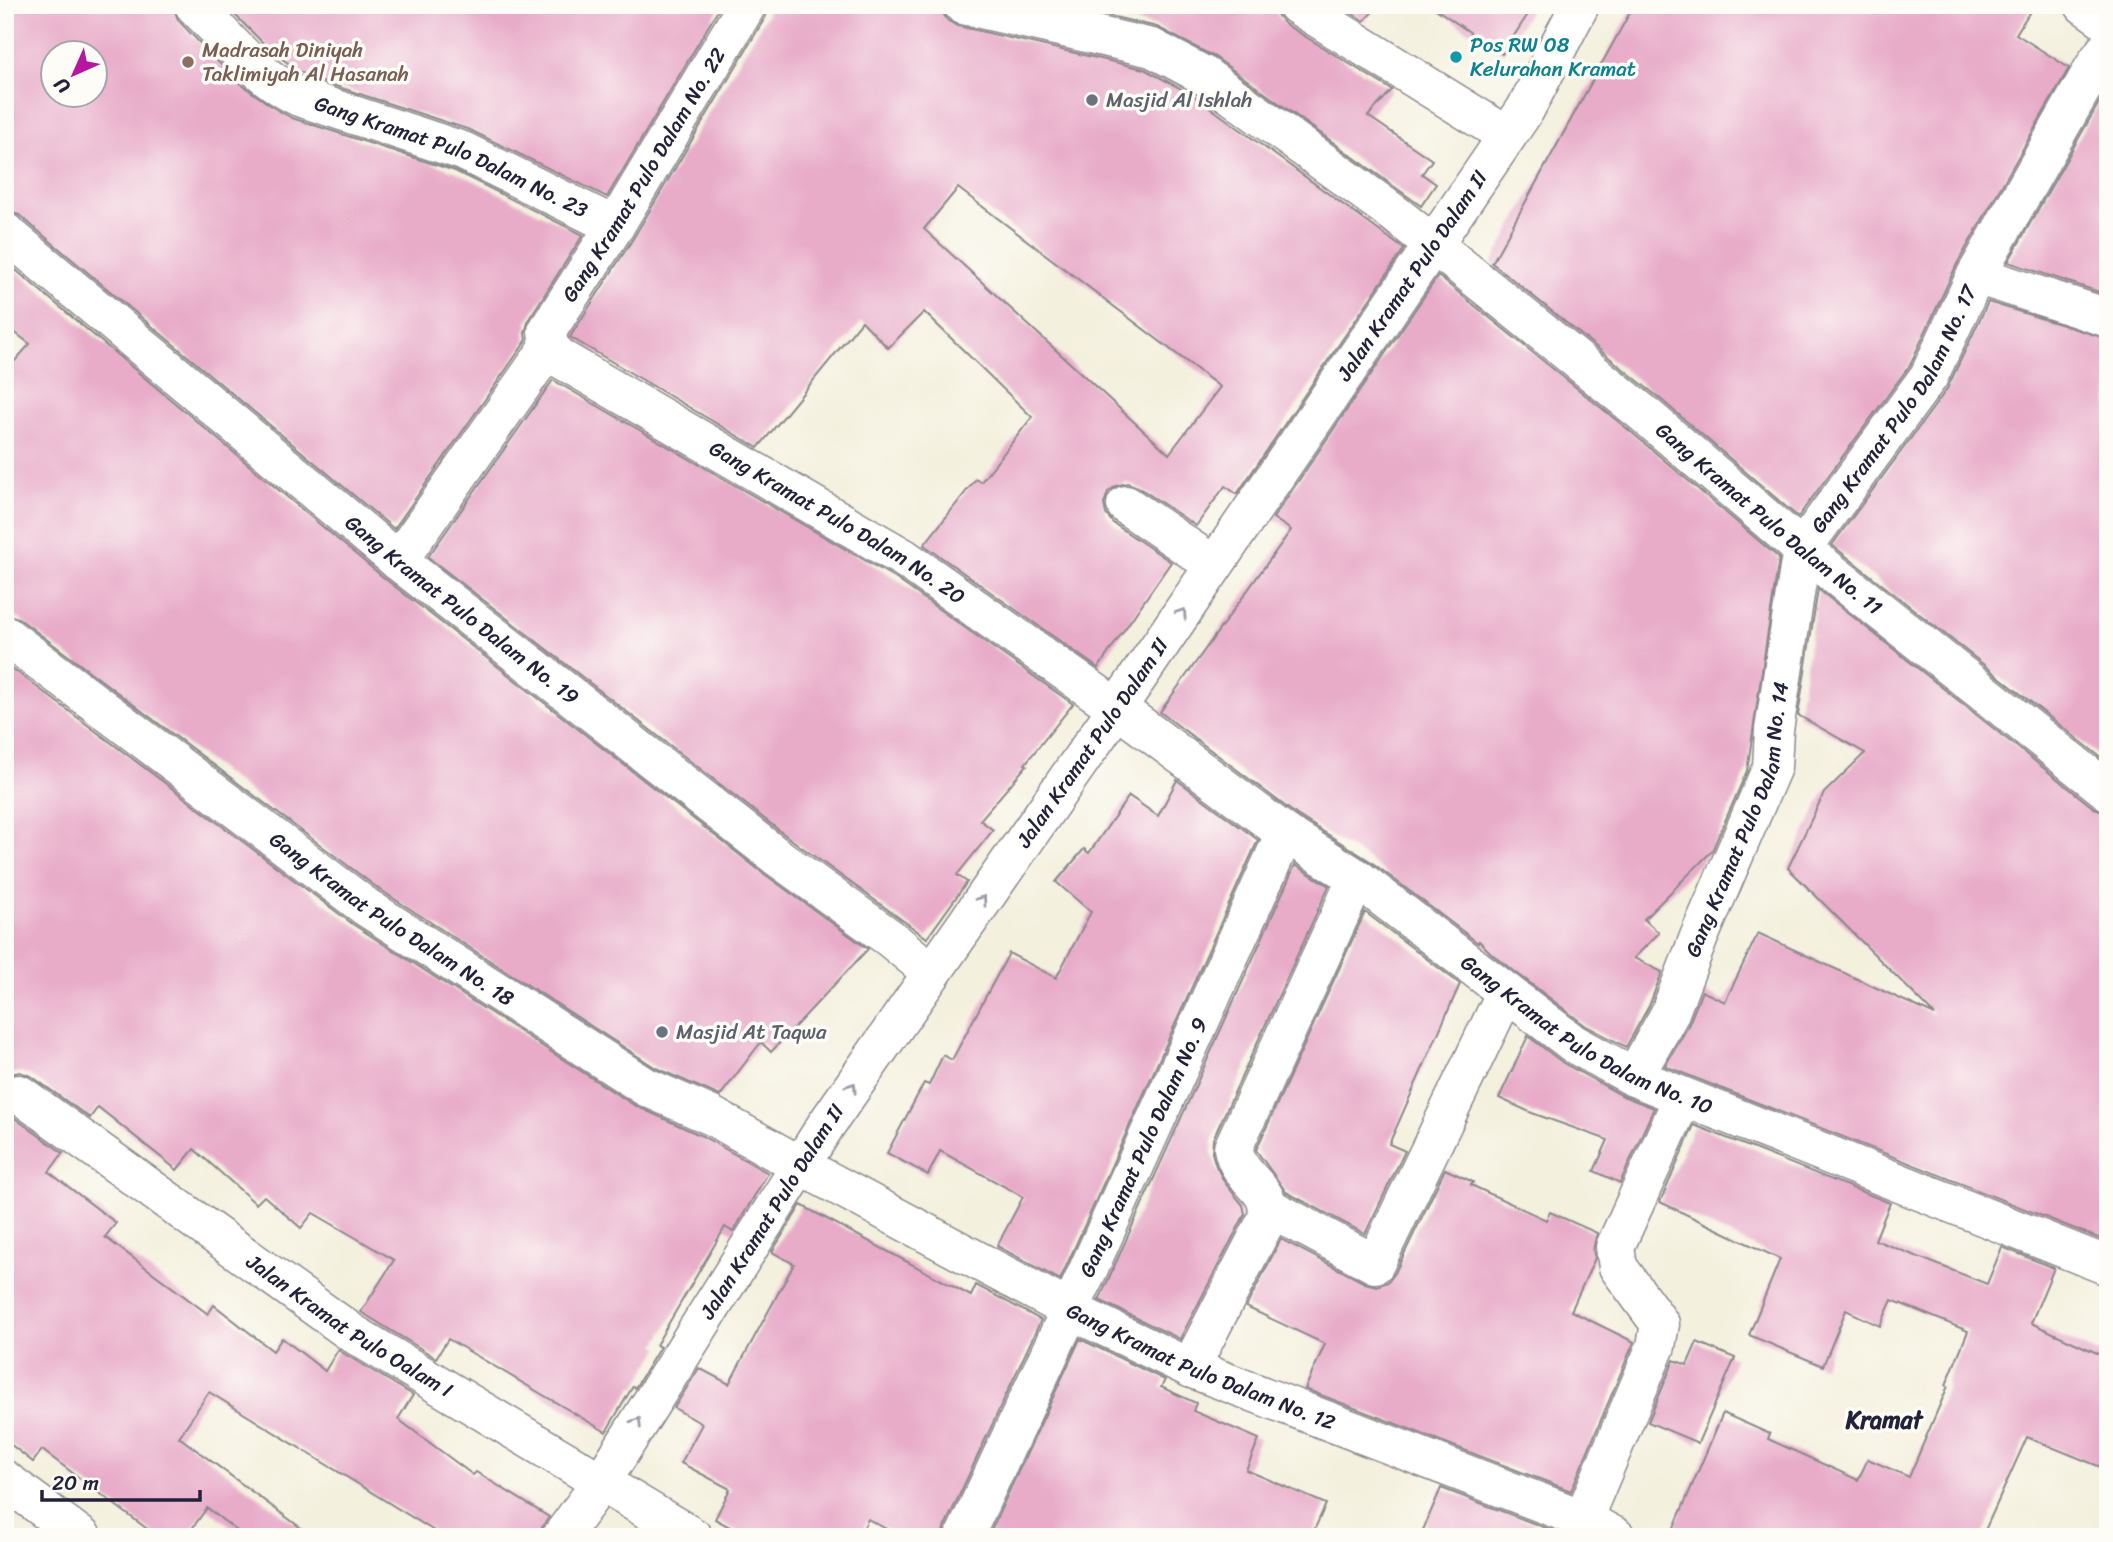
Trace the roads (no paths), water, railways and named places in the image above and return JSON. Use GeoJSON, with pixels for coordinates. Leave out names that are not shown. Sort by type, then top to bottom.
{"type":"FeatureCollection","features":[{"type":"Feature","properties":{"kind":"street","name":"Gang Kramat Pulo Dalam No. 23"},"geometry":{"type":"LineString","coordinates":[[194,5],[264,75],[284,90],[463,151],[615,226]]}},
{"type":"Feature","properties":{"kind":"street","name":"Gang Kramat Pulo Dalam No. 22"},"geometry":{"type":"LineString","coordinates":[[549,347],[547,331],[615,226],[747,5]]}},
{"type":"Feature","properties":{"kind":"street","name":"Gang Kramat Pulo Dalam No. 11"},"geometry":{"type":"LineString","coordinates":[[963,5],[1153,48],[1205,76],[1395,214],[1644,414],[1802,550],[2108,791]]}},
{"type":"Feature","properties":{"kind":"street"},"geometry":{"type":"LineString","coordinates":[[1297,5],[1506,135]]}},
{"type":"Feature","properties":{"kind":"street","name":"Jalan Kramat Pulo Dalam II"},"geometry":{"type":"LineString","coordinates":[[561,1537],[602,1481],[826,1125],[930,972],[1117,708],[1525,110],[1580,5]]}},
{"type":"Feature","properties":{"kind":"street"},"geometry":{"type":"LineString","coordinates":[[2084,5],[2108,22]]}},
{"type":"Feature","properties":{"kind":"street"},"geometry":{"type":"LineString","coordinates":[[1976,275],[2108,47]]}},
{"type":"Feature","properties":{"kind":"street","name":"Gang Kramat Pulo Dalam No. 19"},"geometry":{"type":"LineString","coordinates":[[5,232],[398,561],[776,856],[891,939],[930,972]]}},
{"type":"Feature","properties":{"kind":"street","name":"Gang Kramat Pulo Dalam No. 17"},"geometry":{"type":"LineString","coordinates":[[1802,550],[1929,376],[1976,275],[2108,318]]}},
{"type":"Feature","properties":{"kind":"street"},"geometry":{"type":"LineString","coordinates":[[398,561],[549,347]]}},
{"type":"Feature","properties":{"kind":"street","name":"Gang Kramat Pulo Dalam No. 20"},"geometry":{"type":"LineString","coordinates":[[549,347],[561,359],[904,558],[1117,708]]}},
{"type":"Feature","properties":{"kind":"street"},"geometry":{"type":"LineString","coordinates":[[1126,505],[1214,565]]}},
{"type":"Feature","properties":{"kind":"street","name":"Gang Kramat Pulo Dalam No. 14"},"geometry":{"type":"LineString","coordinates":[[1634,1077],[1669,1015],[1715,898],[1772,767],[1774,730],[1802,550]]}},
{"type":"Feature","properties":{"kind":"street","name":"Gang Kramat Pulo Dalam No. 18"},"geometry":{"type":"LineString","coordinates":[[5,635],[366,907],[646,1087],[712,1116],[801,1166]]}},
{"type":"Feature","properties":{"kind":"street","name":"Gang Kramat Pulo Dalam No. 10"},"geometry":{"type":"LineString","coordinates":[[1117,708],[1285,833],[1357,878],[1574,1044],[1634,1077],[2108,1266]]}},
{"type":"Feature","properties":{"kind":"street","name":"Gang Kramat Pulo Dalam No. 9"},"geometry":{"type":"LineString","coordinates":[[964,1537],[1070,1310],[1285,833]]}},
{"type":"Feature","properties":{"kind":"street"},"geometry":{"type":"LineString","coordinates":[[1190,1368],[1266,1221],[1270,1208],[1266,1197],[1240,1170],[1233,1148],[1357,878]]}},
{"type":"Feature","properties":{"kind":"street"},"geometry":{"type":"LineString","coordinates":[[1270,1208],[1375,1264],[1506,992]]}},
{"type":"Feature","properties":{"kind":"street","name":"Jalan Kramat Pulo Oalam I"},"geometry":{"type":"LineString","coordinates":[[19,1094],[352,1333],[694,1537]]}},
{"type":"Feature","properties":{"kind":"street"},"geometry":{"type":"LineString","coordinates":[[1583,1519],[1656,1346],[1660,1324],[1618,1267],[1615,1247],[1683,1097]]}},
{"type":"Feature","properties":{"kind":"street","name":"Gang Kramat Pulo Dalam No. 12"},"geometry":{"type":"LineString","coordinates":[[801,1166],[1070,1310],[1190,1368],[1583,1519],[1616,1537]]}},
{"type":"Feature","properties":{"kind":"street"},"geometry":{"type":"LineString","coordinates":[[5,1480],[82,1537]]}},
{"type":"Feature","properties":{"kind":"place","name":"Pos RW 08 Kelurahan Kramat"},"geometry":{"type":"Point","coordinates":[1456,57]}},
{"type":"Feature","properties":{"kind":"place","name":"Madrasah Diniyah Taklimiyah Al Hasanah"},"geometry":{"type":"Point","coordinates":[188,62]}},
{"type":"Feature","properties":{"kind":"place","name":"Masjid Al Ishlah"},"geometry":{"type":"Point","coordinates":[1092,100]}},
{"type":"Feature","properties":{"kind":"place","name":"Masjid At Taqwa"},"geometry":{"type":"Point","coordinates":[662,1032]}},
{"type":"Feature","properties":{"kind":"district","name":"Kramat"},"geometry":{"type":"Point","coordinates":[1884,1420]}}]}
